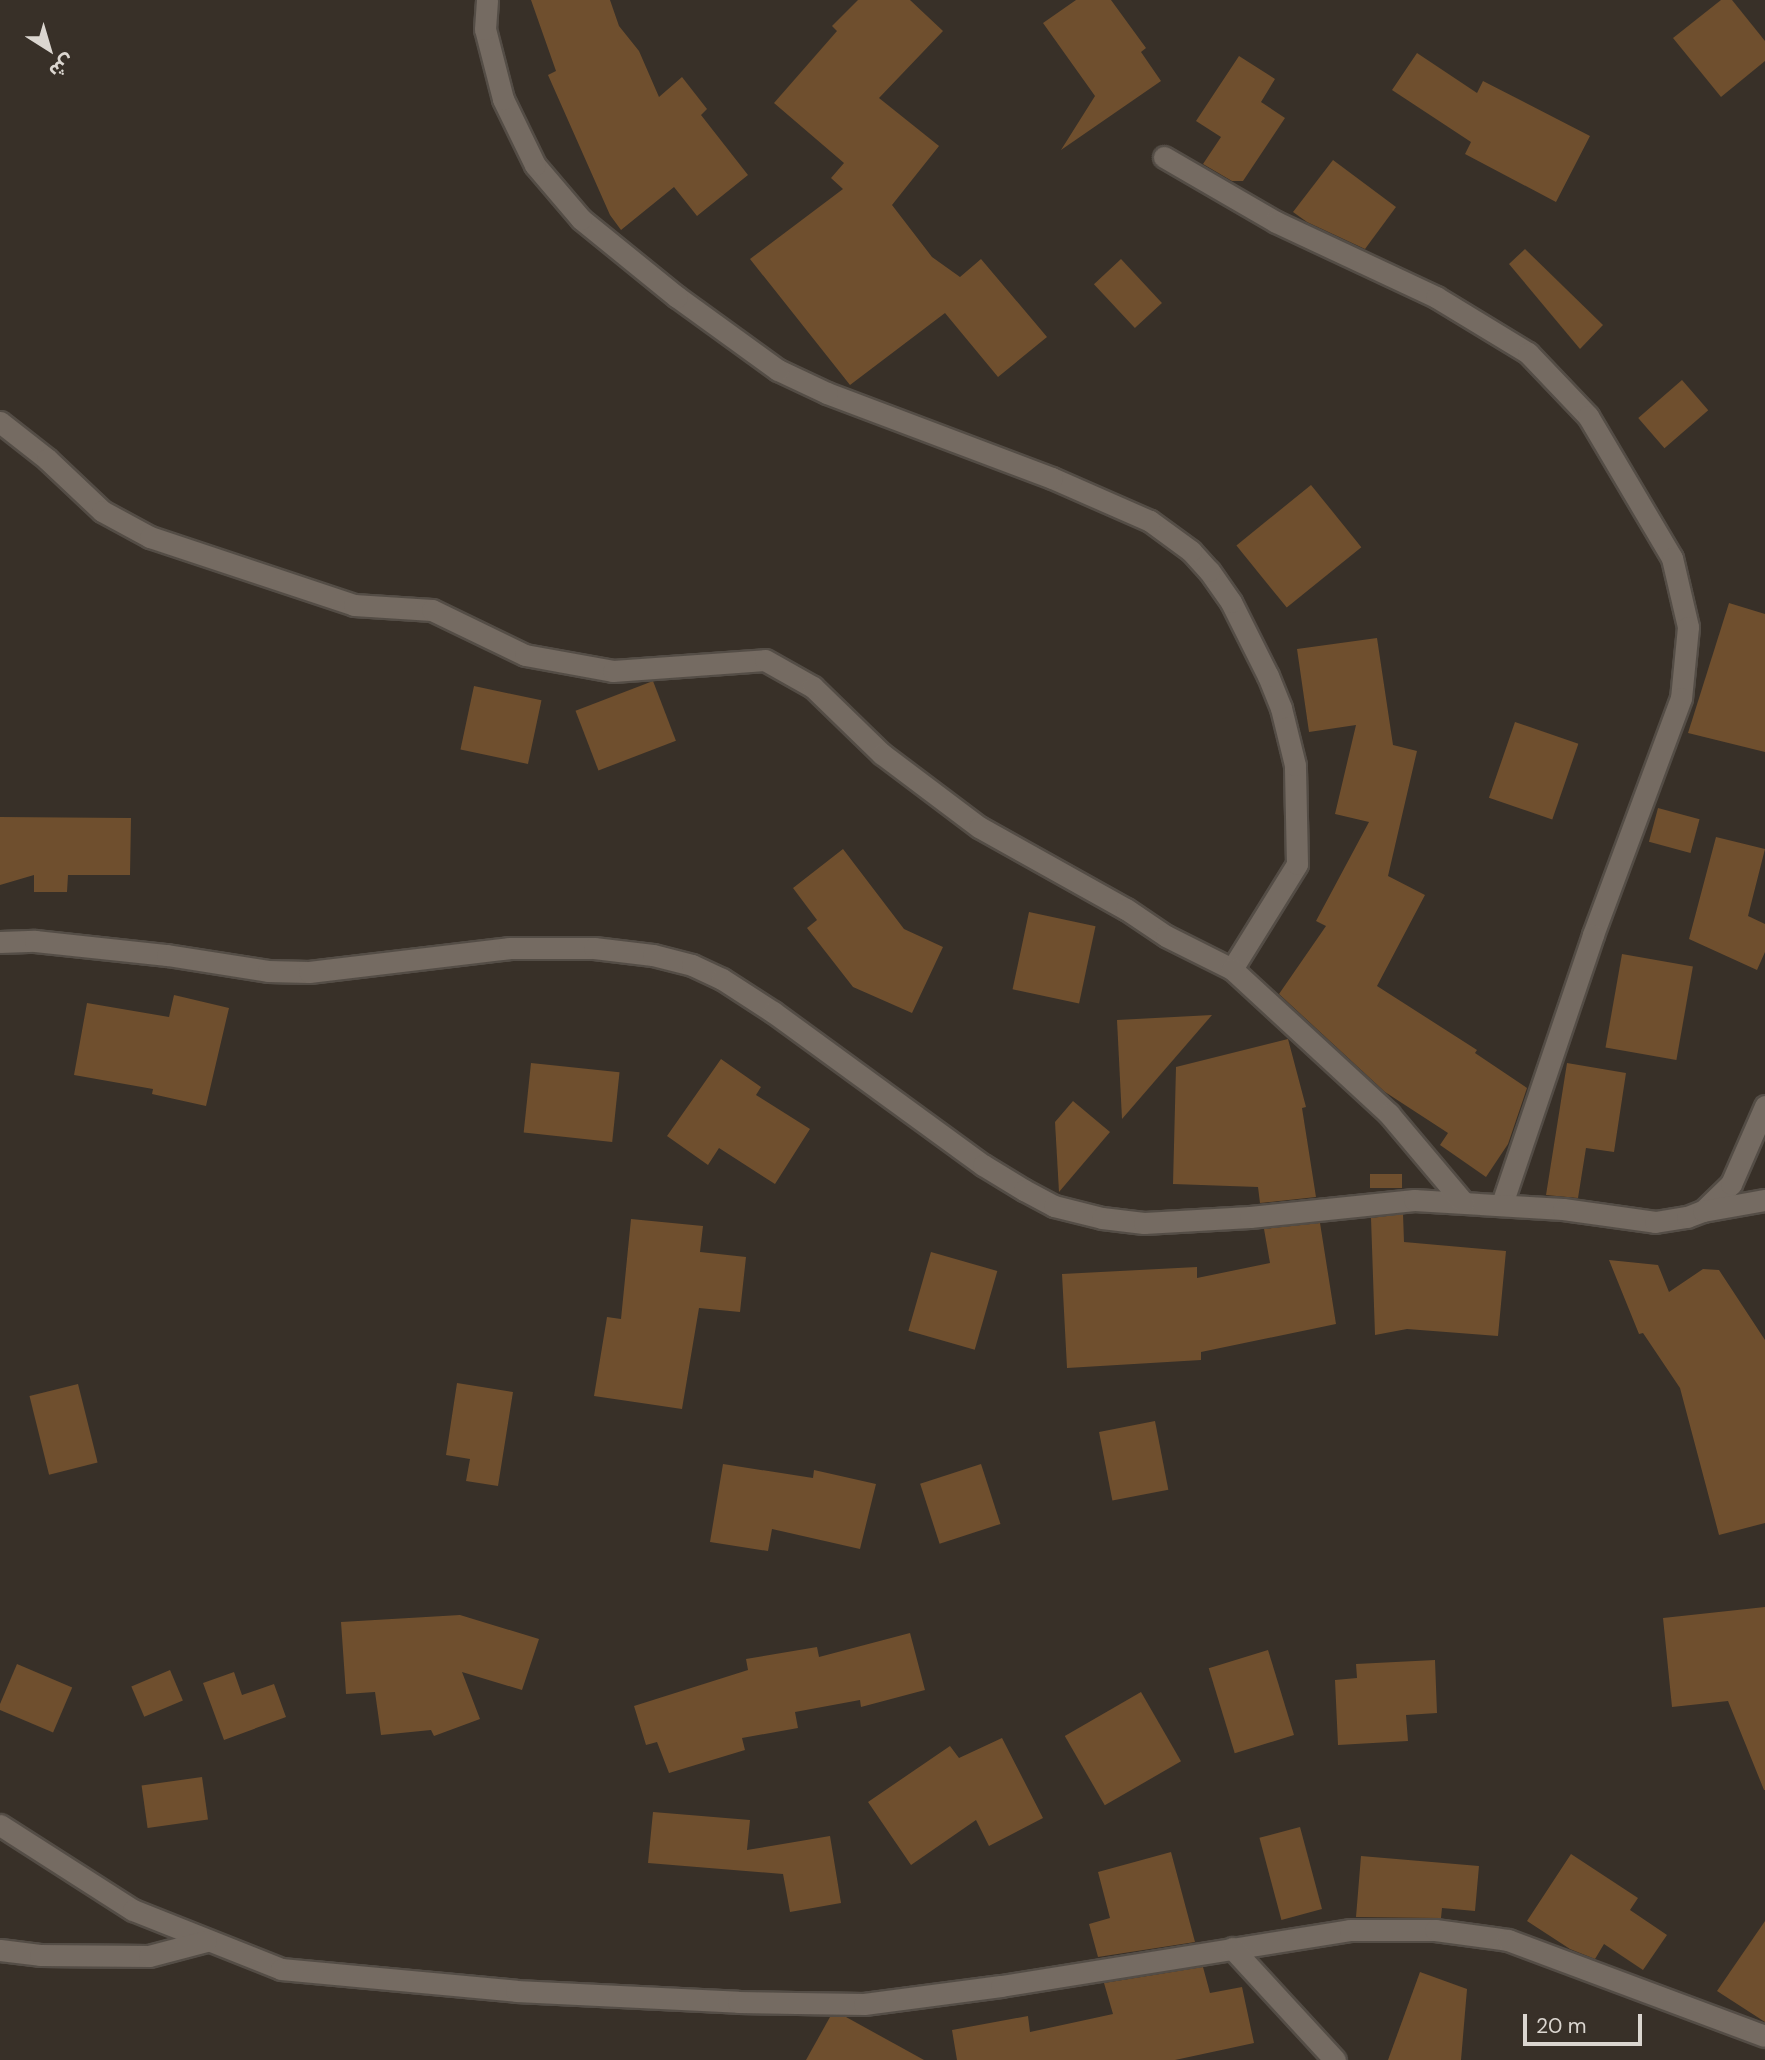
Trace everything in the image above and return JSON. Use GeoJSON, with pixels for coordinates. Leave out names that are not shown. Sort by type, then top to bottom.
{"type":"FeatureCollection","features":[{"type":"Feature","properties":{"kind":"street"},"geometry":{"type":"LineString","coordinates":[[487,0],[485,30],[503,99],[535,165],[581,219],[677,297],[778,370],[827,393],[1052,478],[1150,521],[1191,551],[1209,571],[1231,602],[1268,676],[1281,708],[1296,765],[1297,864],[1232,969]]}},
{"type":"Feature","properties":{"kind":"street"},"geometry":{"type":"LineString","coordinates":[[1164,158],[1276,222],[1436,297],[1528,353],[1588,416],[1672,558],[1688,627],[1681,698],[1593,935],[1502,1204]]}},
{"type":"Feature","properties":{"kind":"street"},"geometry":{"type":"LineString","coordinates":[[0,422],[47,459],[102,511],[150,537],[354,605],[432,610],[525,655],[613,670],[765,660],[813,687],[882,754],[979,827],[1126,909],[1166,936],[1232,969],[1389,1114],[1463,1202]]}},
{"type":"Feature","properties":{"kind":"street"},"geometry":{"type":"LineString","coordinates":[[0,942],[35,941],[167,955],[268,971],[309,972],[509,948],[594,948],[653,956],[692,965],[722,979],[983,1165],[1054,1206],[1102,1218],[1144,1223],[1250,1217],[1414,1200],[1502,1204],[1655,1222],[1765,1200]]}},
{"type":"Feature","properties":{"kind":"street"},"geometry":{"type":"LineString","coordinates":[[1703,1211],[1731,1184],[1765,1106]]}},
{"type":"Feature","properties":{"kind":"street"},"geometry":{"type":"LineString","coordinates":[[0,1825],[133,1910],[281,1969],[516,1991],[738,2002],[864,2004],[1002,1986],[1350,1930],[1435,1930],[1508,1940],[1765,2036]]}},
{"type":"Feature","properties":{"kind":"street"},"geometry":{"type":"LineString","coordinates":[[0,1950],[40,1955],[149,1956],[206,1941]]}},
{"type":"Feature","properties":{"kind":"street"},"geometry":{"type":"LineString","coordinates":[[1232,1948],[1335,2060]]}},
{"type":"Feature","properties":{"kind":"building"},"geometry":{"type":"Polygon","coordinates":[[[531,0],[610,0],[619,26],[639,51],[659,97],[682,77],[707,109],[701,115],[748,175],[697,216],[674,187],[621,230],[610,215],[548,75],[556,71],[531,0]]]}},
{"type":"Feature","properties":{"kind":"building"},"geometry":{"type":"Polygon","coordinates":[[[858,0],[910,0],[943,31],[879,98],[939,146],[892,205],[932,257],[960,277],[981,259],[1047,337],[998,377],[945,313],[850,385],[750,259],[843,189],[831,178],[844,163],[774,103],[837,31],[832,26],[858,0]]]}},
{"type":"Feature","properties":{"kind":"building"},"geometry":{"type":"Polygon","coordinates":[[[1076,0],[1111,0],[1146,48],[1141,52],[1161,81],[1061,150],[1095,96],[1043,23],[1076,0]]]}},
{"type":"Feature","properties":{"kind":"building"},"geometry":{"type":"Polygon","coordinates":[[[1721,0],[1732,0],[1765,41],[1765,61],[1721,97],[1673,38],[1721,0]]]}},
{"type":"Feature","properties":{"kind":"building"},"geometry":{"type":"Polygon","coordinates":[[[1417,53],[1477,93],[1483,81],[1590,136],[1556,202],[1465,154],[1471,142],[1392,90],[1417,53]]]}},
{"type":"Feature","properties":{"kind":"building"},"geometry":{"type":"Polygon","coordinates":[[[1239,56],[1275,79],[1261,102],[1285,118],[1243,181],[1232,181],[1203,164],[1221,137],[1196,121],[1239,56]]]}},
{"type":"Feature","properties":{"kind":"building"},"geometry":{"type":"Polygon","coordinates":[[[1333,160],[1396,207],[1365,249],[1307,222],[1293,212],[1333,160]]]}},
{"type":"Feature","properties":{"kind":"building"},"geometry":{"type":"Polygon","coordinates":[[[1525,249],[1603,325],[1580,349],[1509,264],[1525,249]]]}},
{"type":"Feature","properties":{"kind":"building"},"geometry":{"type":"Polygon","coordinates":[[[1121,259],[1162,303],[1135,328],[1094,284],[1121,259]]]}},
{"type":"Feature","properties":{"kind":"building"},"geometry":{"type":"Polygon","coordinates":[[[1682,380],[1708,410],[1664,448],[1638,418],[1682,380]]]}},
{"type":"Feature","properties":{"kind":"building"},"geometry":{"type":"Polygon","coordinates":[[[1311,485],[1361,547],[1287,608],[1236,545],[1311,485]]]}},
{"type":"Feature","properties":{"kind":"building"},"geometry":{"type":"Polygon","coordinates":[[[1729,603],[1765,614],[1765,752],[1688,733],[1729,603]]]}},
{"type":"Feature","properties":{"kind":"building"},"geometry":{"type":"Polygon","coordinates":[[[1377,638],[1393,745],[1417,751],[1388,876],[1425,895],[1377,986],[1477,1050],[1475,1053],[1527,1088],[1508,1144],[1486,1177],[1440,1145],[1448,1133],[1385,1092],[1279,994],[1326,926],[1316,921],[1369,822],[1335,814],[1356,725],[1309,732],[1297,649],[1377,638]]]}},
{"type":"Feature","properties":{"kind":"building"},"geometry":{"type":"Polygon","coordinates":[[[653,681],[676,741],[598,770],[576,711],[653,681]]]}},
{"type":"Feature","properties":{"kind":"building"},"geometry":{"type":"Polygon","coordinates":[[[474,686],[541,700],[528,764],[460,750],[474,686]]]}},
{"type":"Feature","properties":{"kind":"building"},"geometry":{"type":"Polygon","coordinates":[[[1515,722],[1578,744],[1552,819],[1489,798],[1515,722]]]}},
{"type":"Feature","properties":{"kind":"building"},"geometry":{"type":"Polygon","coordinates":[[[1658,808],[1700,819],[1690,853],[1649,842],[1658,808]]]}},
{"type":"Feature","properties":{"kind":"building"},"geometry":{"type":"Polygon","coordinates":[[[0,817],[131,818],[130,875],[68,875],[67,892],[34,892],[34,875],[0,885],[0,817]]]}},
{"type":"Feature","properties":{"kind":"building"},"geometry":{"type":"Polygon","coordinates":[[[1716,837],[1765,849],[1748,916],[1765,924],[1765,952],[1757,970],[1689,939],[1716,837]]]}},
{"type":"Feature","properties":{"kind":"building"},"geometry":{"type":"Polygon","coordinates":[[[843,849],[904,929],[943,947],[912,1013],[853,987],[807,928],[817,920],[793,888],[843,849]]]}},
{"type":"Feature","properties":{"kind":"building"},"geometry":{"type":"Polygon","coordinates":[[[1029,912],[1096,926],[1079,1003],[1013,989],[1029,912]]]}},
{"type":"Feature","properties":{"kind":"building"},"geometry":{"type":"Polygon","coordinates":[[[1622,954],[1693,967],[1676,1060],[1606,1048],[1622,954]]]}},
{"type":"Feature","properties":{"kind":"building"},"geometry":{"type":"Polygon","coordinates":[[[174,995],[229,1008],[206,1106],[152,1094],[153,1089],[74,1075],[87,1003],[169,1017],[174,995]]]}},
{"type":"Feature","properties":{"kind":"building"},"geometry":{"type":"Polygon","coordinates":[[[1212,1015],[1122,1119],[1117,1020],[1212,1015]]]}},
{"type":"Feature","properties":{"kind":"building"},"geometry":{"type":"Polygon","coordinates":[[[1288,1039],[1306,1107],[1302,1108],[1316,1197],[1260,1203],[1258,1187],[1173,1184],[1176,1067],[1288,1039]]]}},
{"type":"Feature","properties":{"kind":"building"},"geometry":{"type":"Polygon","coordinates":[[[721,1059],[761,1087],[756,1095],[810,1129],[775,1184],[719,1148],[708,1165],[667,1136],[721,1059]]]}},
{"type":"Feature","properties":{"kind":"building"},"geometry":{"type":"Polygon","coordinates":[[[531,1063],[620,1072],[612,1142],[524,1133],[531,1063]]]}},
{"type":"Feature","properties":{"kind":"building"},"geometry":{"type":"Polygon","coordinates":[[[1567,1063],[1626,1073],[1614,1152],[1586,1148],[1578,1198],[1546,1195],[1567,1063]]]}},
{"type":"Feature","properties":{"kind":"building"},"geometry":{"type":"Polygon","coordinates":[[[1073,1101],[1110,1132],[1059,1192],[1055,1122],[1073,1101]]]}},
{"type":"Feature","properties":{"kind":"building"},"geometry":{"type":"Polygon","coordinates":[[[1370,1174],[1402,1174],[1402,1188],[1370,1188],[1370,1174]]]}},
{"type":"Feature","properties":{"kind":"building"},"geometry":{"type":"Polygon","coordinates":[[[1403,1214],[1404,1242],[1506,1251],[1498,1336],[1407,1329],[1375,1335],[1371,1218],[1403,1214]]]}},
{"type":"Feature","properties":{"kind":"building"},"geometry":{"type":"Polygon","coordinates":[[[631,1219],[703,1226],[700,1252],[746,1257],[740,1312],[699,1308],[682,1409],[594,1396],[607,1317],[621,1319],[631,1219]]]}},
{"type":"Feature","properties":{"kind":"building"},"geometry":{"type":"Polygon","coordinates":[[[1320,1223],[1336,1324],[1201,1352],[1201,1360],[1067,1368],[1062,1274],[1197,1267],[1197,1278],[1270,1263],[1264,1229],[1320,1223]]]}},
{"type":"Feature","properties":{"kind":"building"},"geometry":{"type":"Polygon","coordinates":[[[931,1252],[997,1271],[975,1350],[908,1331],[931,1252]]]}},
{"type":"Feature","properties":{"kind":"building"},"geometry":{"type":"Polygon","coordinates":[[[1609,1260],[1658,1265],[1669,1292],[1703,1269],[1719,1270],[1765,1340],[1765,1523],[1719,1535],[1680,1388],[1643,1333],[1639,1334],[1609,1260]]]}},
{"type":"Feature","properties":{"kind":"building"},"geometry":{"type":"Polygon","coordinates":[[[457,1383],[513,1392],[498,1486],[466,1481],[470,1459],[446,1455],[457,1383]]]}},
{"type":"Feature","properties":{"kind":"building"},"geometry":{"type":"Polygon","coordinates":[[[78,1384],[98,1463],[49,1475],[29,1396],[78,1384]]]}},
{"type":"Feature","properties":{"kind":"building"},"geometry":{"type":"Polygon","coordinates":[[[1155,1421],[1168,1490],[1112,1501],[1099,1432],[1155,1421]]]}},
{"type":"Feature","properties":{"kind":"building"},"geometry":{"type":"Polygon","coordinates":[[[723,1464],[813,1478],[814,1470],[876,1484],[860,1549],[772,1529],[768,1551],[710,1542],[723,1464]]]}},
{"type":"Feature","properties":{"kind":"building"},"geometry":{"type":"Polygon","coordinates":[[[981,1464],[1000,1524],[940,1544],[920,1484],[981,1464]]]}},
{"type":"Feature","properties":{"kind":"building"},"geometry":{"type":"Polygon","coordinates":[[[1765,1607],[1764,1790],[1728,1701],[1672,1707],[1663,1618],[1765,1607]]]}},
{"type":"Feature","properties":{"kind":"building"},"geometry":{"type":"Polygon","coordinates":[[[460,1615],[539,1639],[522,1690],[462,1672],[480,1719],[434,1736],[431,1730],[381,1735],[375,1692],[346,1694],[341,1622],[460,1615]]]}},
{"type":"Feature","properties":{"kind":"building"},"geometry":{"type":"Polygon","coordinates":[[[910,1633],[925,1690],[861,1707],[860,1700],[795,1712],[798,1728],[742,1738],[745,1750],[669,1773],[657,1742],[646,1745],[634,1706],[748,1670],[746,1659],[817,1647],[819,1657],[910,1633]]]}},
{"type":"Feature","properties":{"kind":"building"},"geometry":{"type":"Polygon","coordinates":[[[1268,1650],[1294,1735],[1235,1753],[1209,1668],[1268,1650]]]}},
{"type":"Feature","properties":{"kind":"building"},"geometry":{"type":"Polygon","coordinates":[[[1435,1660],[1437,1713],[1406,1715],[1408,1741],[1338,1745],[1335,1680],[1357,1678],[1356,1664],[1435,1660]]]}},
{"type":"Feature","properties":{"kind":"building"},"geometry":{"type":"Polygon","coordinates":[[[17,1664],[72,1687],[53,1733],[0,1710],[17,1664]]]}},
{"type":"Feature","properties":{"kind":"building"},"geometry":{"type":"Polygon","coordinates":[[[170,1670],[183,1700],[144,1717],[131,1686],[170,1670]]]}},
{"type":"Feature","properties":{"kind":"building"},"geometry":{"type":"Polygon","coordinates":[[[234,1672],[242,1695],[274,1684],[286,1717],[224,1740],[203,1683],[234,1672]]]}},
{"type":"Feature","properties":{"kind":"building"},"geometry":{"type":"Polygon","coordinates":[[[1141,1692],[1181,1761],[1105,1805],[1065,1736],[1141,1692]]]}},
{"type":"Feature","properties":{"kind":"building"},"geometry":{"type":"Polygon","coordinates":[[[1002,1738],[1043,1818],[989,1846],[976,1820],[911,1865],[868,1802],[950,1746],[959,1758],[1002,1738]]]}},
{"type":"Feature","properties":{"kind":"building"},"geometry":{"type":"Polygon","coordinates":[[[202,1777],[208,1820],[148,1828],[142,1785],[202,1777]]]}},
{"type":"Feature","properties":{"kind":"building"},"geometry":{"type":"Polygon","coordinates":[[[653,1812],[750,1820],[747,1850],[830,1836],[841,1903],[790,1912],[783,1874],[648,1863],[653,1812]]]}},
{"type":"Feature","properties":{"kind":"building"},"geometry":{"type":"Polygon","coordinates":[[[1300,1827],[1322,1909],[1281,1920],[1259,1838],[1300,1827]]]}},
{"type":"Feature","properties":{"kind":"building"},"geometry":{"type":"Polygon","coordinates":[[[1171,1852],[1195,1942],[1098,1957],[1089,1924],[1110,1918],[1098,1872],[1171,1852]]]}},
{"type":"Feature","properties":{"kind":"building"},"geometry":{"type":"Polygon","coordinates":[[[1571,1854],[1638,1898],[1630,1910],[1667,1935],[1643,1970],[1604,1944],[1595,1959],[1570,1949],[1527,1921],[1571,1854]]]}},
{"type":"Feature","properties":{"kind":"building"},"geometry":{"type":"Polygon","coordinates":[[[1361,1856],[1479,1866],[1475,1911],[1442,1908],[1441,1918],[1356,1917],[1361,1856]]]}},
{"type":"Feature","properties":{"kind":"building"},"geometry":{"type":"Polygon","coordinates":[[[1765,1921],[1765,2022],[1717,1991],[1765,1921]]]}},
{"type":"Feature","properties":{"kind":"building"},"geometry":{"type":"Polygon","coordinates":[[[1203,1967],[1210,1993],[1242,1987],[1254,2043],[1175,2060],[957,2060],[952,2030],[1028,2016],[1030,2032],[1113,2014],[1104,1983],[1203,1967]]]}},
{"type":"Feature","properties":{"kind":"building"},"geometry":{"type":"Polygon","coordinates":[[[1420,1972],[1467,1989],[1461,2060],[1388,2060],[1420,1972]]]}},
{"type":"Feature","properties":{"kind":"building"},"geometry":{"type":"Polygon","coordinates":[[[830,2017],[846,2017],[924,2060],[806,2060],[830,2017]]]}}]}
